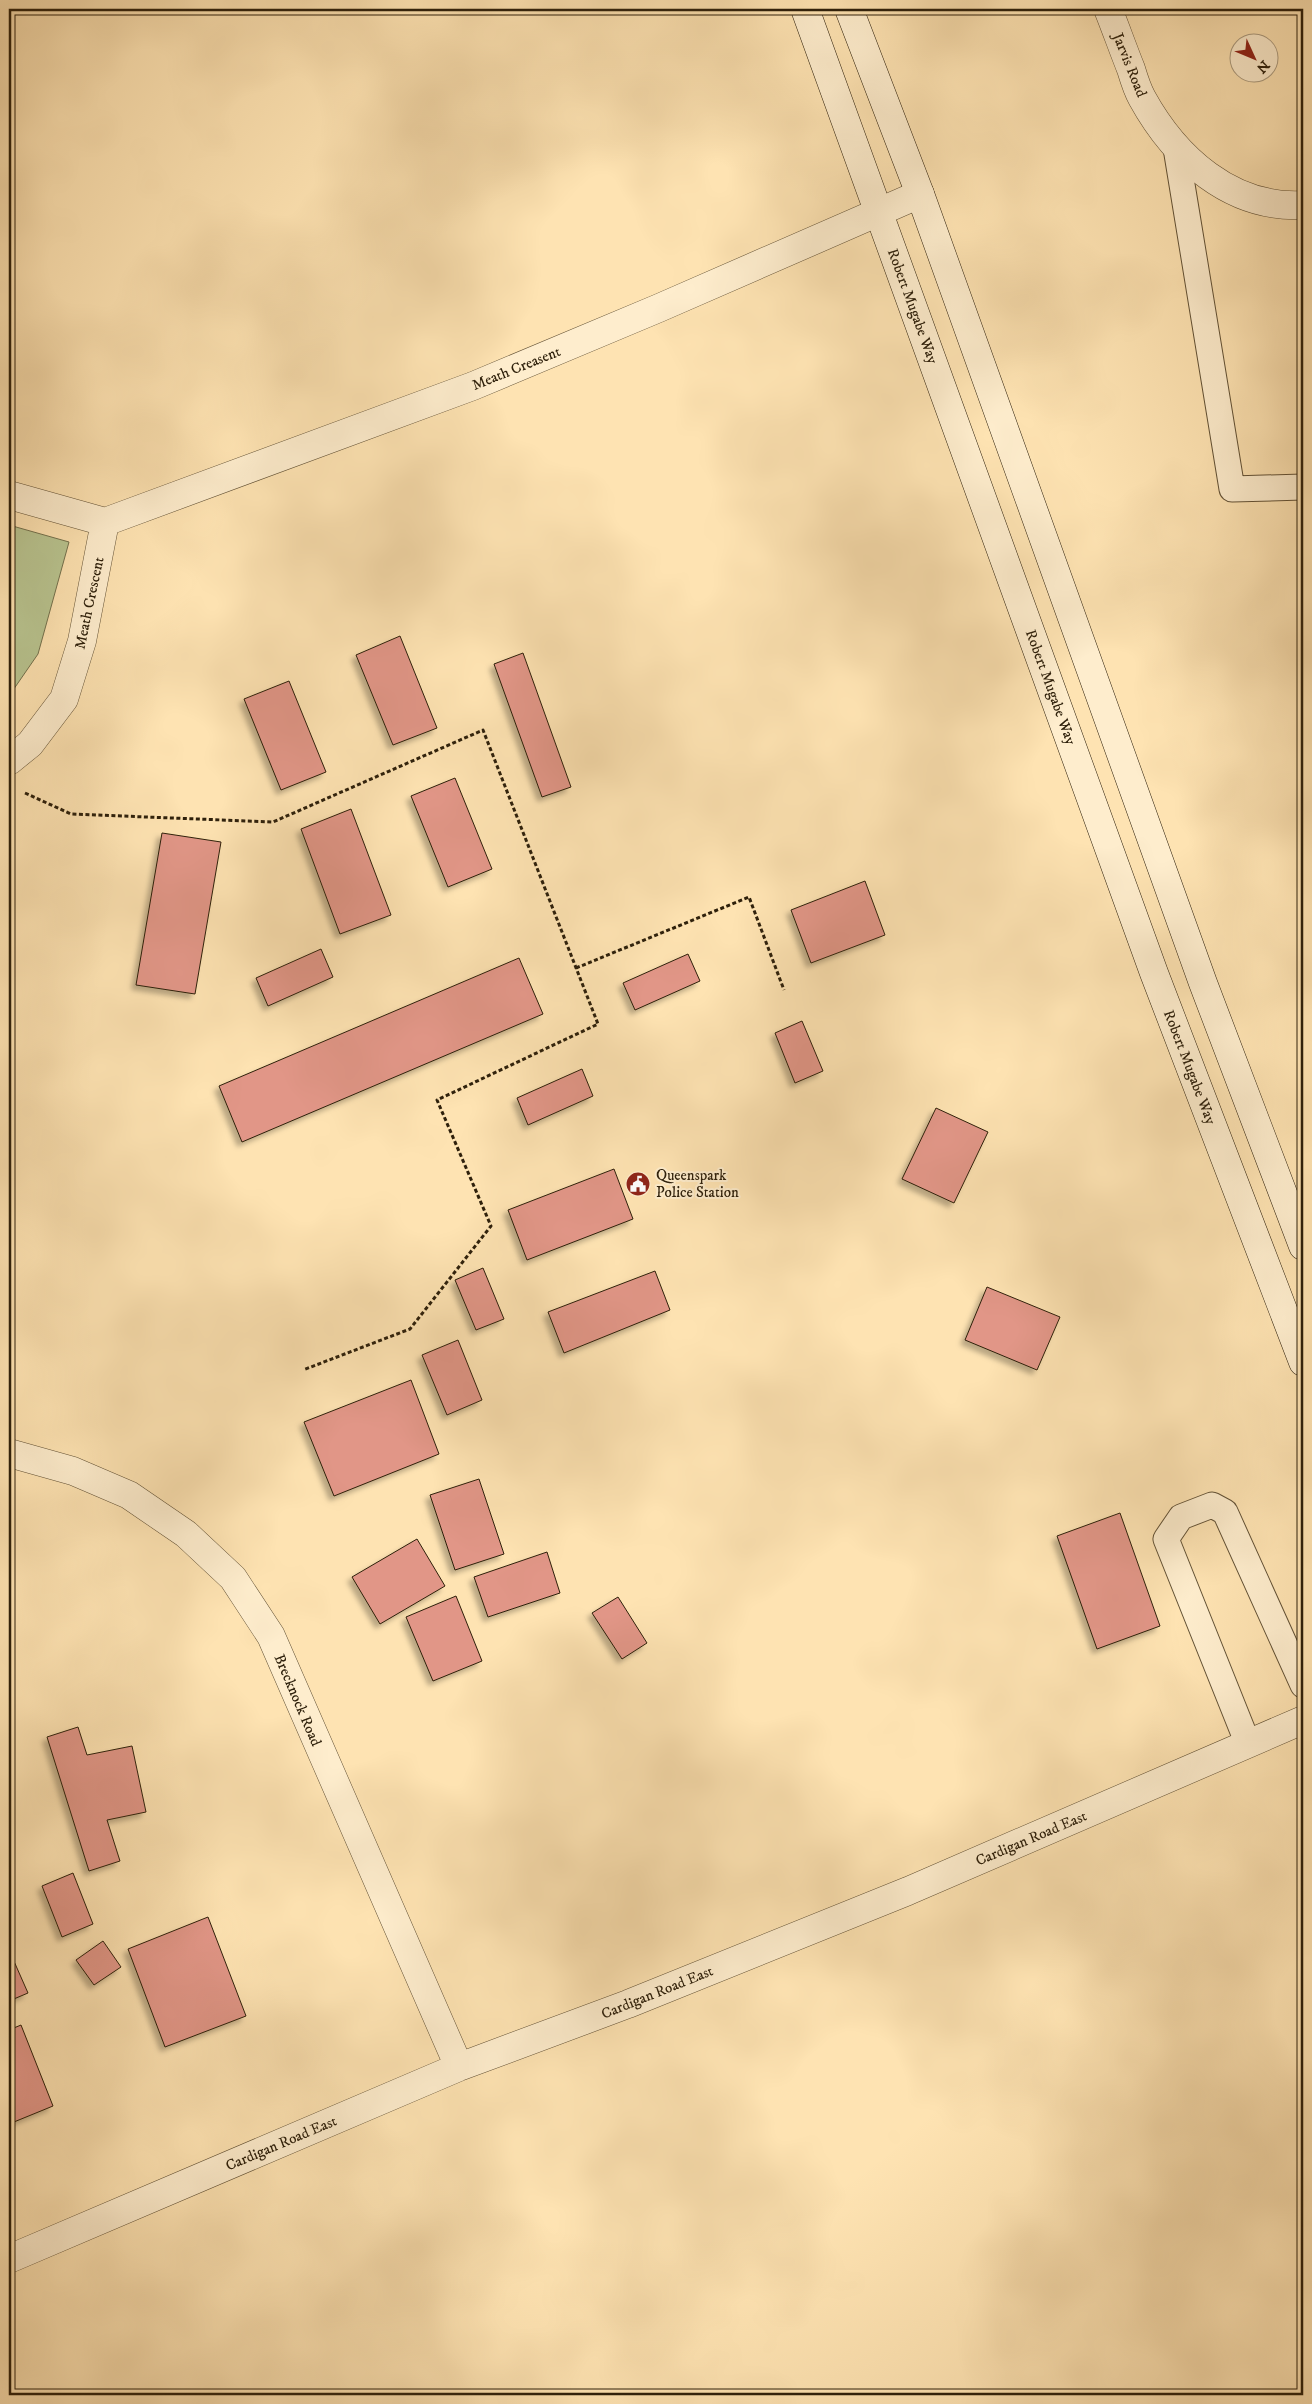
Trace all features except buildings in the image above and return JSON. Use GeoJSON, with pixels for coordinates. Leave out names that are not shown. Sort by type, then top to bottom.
{"type":"FeatureCollection","features":[{"type":"Feature","properties":{"kind":"street","name":"Robert Mugabe Way"},"geometry":{"type":"LineString","coordinates":[[805,9],[1154,973],[1303,1362]]}},
{"type":"Feature","properties":{"kind":"street"},"geometry":{"type":"LineString","coordinates":[[849,9],[920,194],[1203,983],[1303,1246]]}},
{"type":"Feature","properties":{"kind":"street","name":"Jarvis Road"},"geometry":{"type":"LineString","coordinates":[[1108,9],[1141,97],[1176,148],[1211,179],[1235,193],[1282,206],[1303,205]]}},
{"type":"Feature","properties":{"kind":"street","name":"Meath Creasent"},"geometry":{"type":"LineString","coordinates":[[105,522],[473,386],[659,308],[920,194]]}},
{"type":"Feature","properties":{"kind":"street"},"geometry":{"type":"LineString","coordinates":[[9,495],[105,522]]}},
{"type":"Feature","properties":{"kind":"street","name":"Meath Crescent"},"geometry":{"type":"LineString","coordinates":[[9,761],[30,744],[64,699],[82,641],[105,522]]}},
{"type":"Feature","properties":{"kind":"street","name":"Brecknock Road"},"geometry":{"type":"LineString","coordinates":[[9,1454],[73,1471],[129,1495],[186,1534],[233,1578],[271,1636],[459,2067]]}},
{"type":"Feature","properties":{"kind":"street","name":"Cardigan Road East"},"geometry":{"type":"LineString","coordinates":[[9,2259],[459,2067],[628,2004],[908,1891],[1303,1720]]}},
{"type":"Feature","properties":{"kind":"lane"},"geometry":{"type":"LineString","coordinates":[[1176,148],[1232,490],[1303,487]]}},
{"type":"Feature","properties":{"kind":"lane"},"geometry":{"type":"LineString","coordinates":[[1248,1744],[1166,1539],[1181,1517],[1212,1506],[1225,1512],[1303,1685]]}},
{"type":"Feature","properties":{"kind":"path"},"geometry":{"type":"LineString","coordinates":[[18,790],[71,814],[273,822],[483,730],[598,1024],[437,1100],[491,1226],[410,1329],[303,1370]]}},
{"type":"Feature","properties":{"kind":"path"},"geometry":{"type":"LineString","coordinates":[[576,968],[748,897],[784,990]]}},
{"type":"Feature","properties":{"kind":"green space"},"geometry":{"type":"Polygon","coordinates":[[[9,525],[69,542],[38,654],[9,696],[9,525]]]}},
{"type":"Feature","properties":{"kind":"place","name":"Queenspark Police Station"},"geometry":{"type":"Point","coordinates":[638,1184]}}]}
